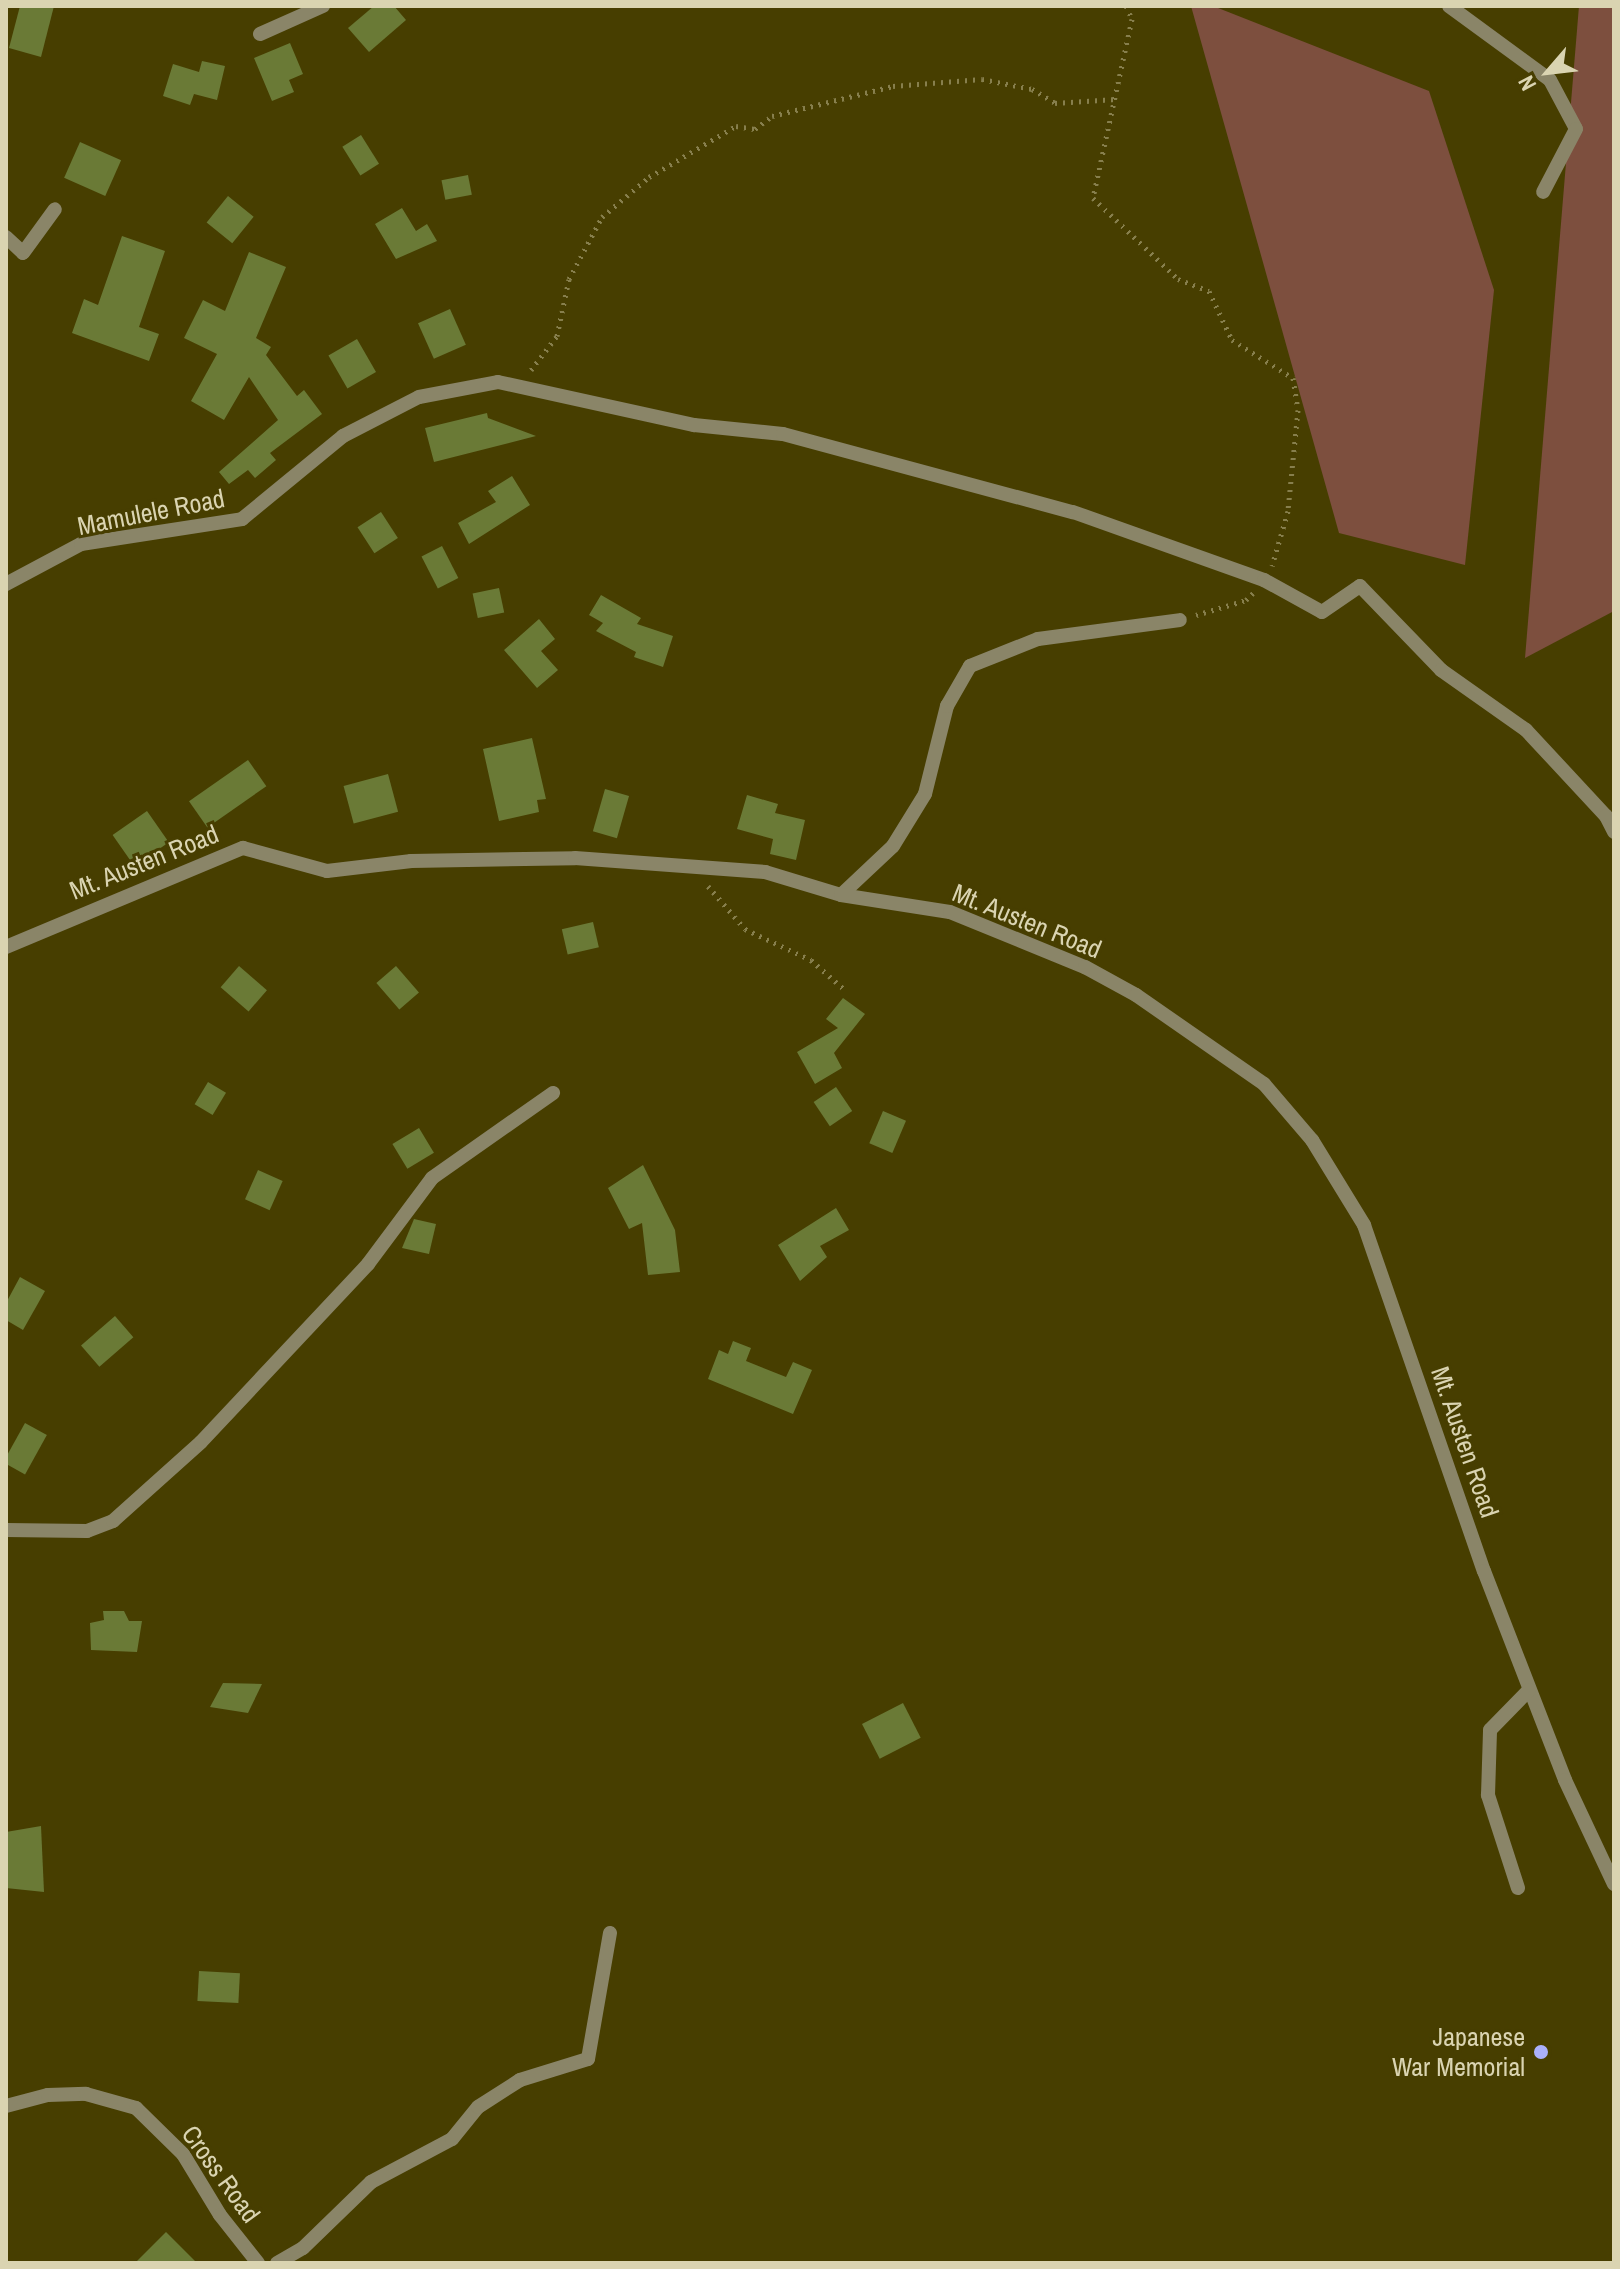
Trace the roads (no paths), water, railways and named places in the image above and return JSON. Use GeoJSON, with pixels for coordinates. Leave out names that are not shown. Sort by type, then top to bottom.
{"type":"FeatureCollection","features":[{"type":"Feature","properties":{"kind":"street"},"geometry":{"type":"LineString","coordinates":[[260,34],[323,6]]}},
{"type":"Feature","properties":{"kind":"street"},"geometry":{"type":"LineString","coordinates":[[1449,6],[1550,80],[1576,129],[1543,192]]}},
{"type":"Feature","properties":{"kind":"street"},"geometry":{"type":"LineString","coordinates":[[6,237],[23,253],[55,209]]}},
{"type":"Feature","properties":{"kind":"street","name":"Mamulele Road"},"geometry":{"type":"LineString","coordinates":[[6,584],[81,544],[242,519],[343,436],[419,397],[505,383],[694,425],[783,434],[1073,512],[1264,580],[1322,612],[1360,586],[1441,670],[1526,730],[1606,816],[1614,832]]}},
{"type":"Feature","properties":{"kind":"street"},"geometry":{"type":"LineString","coordinates":[[841,895],[893,846],[925,794],[947,706],[970,666],[1038,639],[1180,620]]}},
{"type":"Feature","properties":{"kind":"street","name":"Mt. Austen Road"},"geometry":{"type":"LineString","coordinates":[[6,947],[243,848],[327,871],[411,861],[575,858],[765,872],[841,895],[950,912],[1085,967],[1136,995],[1264,1084],[1312,1140],[1364,1225],[1529,1690],[1614,1884]]}},
{"type":"Feature","properties":{"kind":"street"},"geometry":{"type":"LineString","coordinates":[[6,1530],[87,1531],[113,1521],[201,1442],[347,1286],[432,1178],[553,1093]]}},
{"type":"Feature","properties":{"kind":"street"},"geometry":{"type":"LineString","coordinates":[[1518,1888],[1488,1795],[1490,1730],[1529,1690]]}},
{"type":"Feature","properties":{"kind":"street"},"geometry":{"type":"LineString","coordinates":[[277,2263],[303,2248],[371,2182],[452,2139],[478,2107],[520,2080],[588,2059],[610,1933]]}},
{"type":"Feature","properties":{"kind":"street","name":"Cross Road"},"geometry":{"type":"LineString","coordinates":[[6,2106],[48,2095],[86,2094],[136,2108],[183,2154],[220,2215],[258,2263]]}},
{"type":"Feature","properties":{"kind":"place","name":"Japanese War Memorial"},"geometry":{"type":"Point","coordinates":[1541,2052]}}]}
